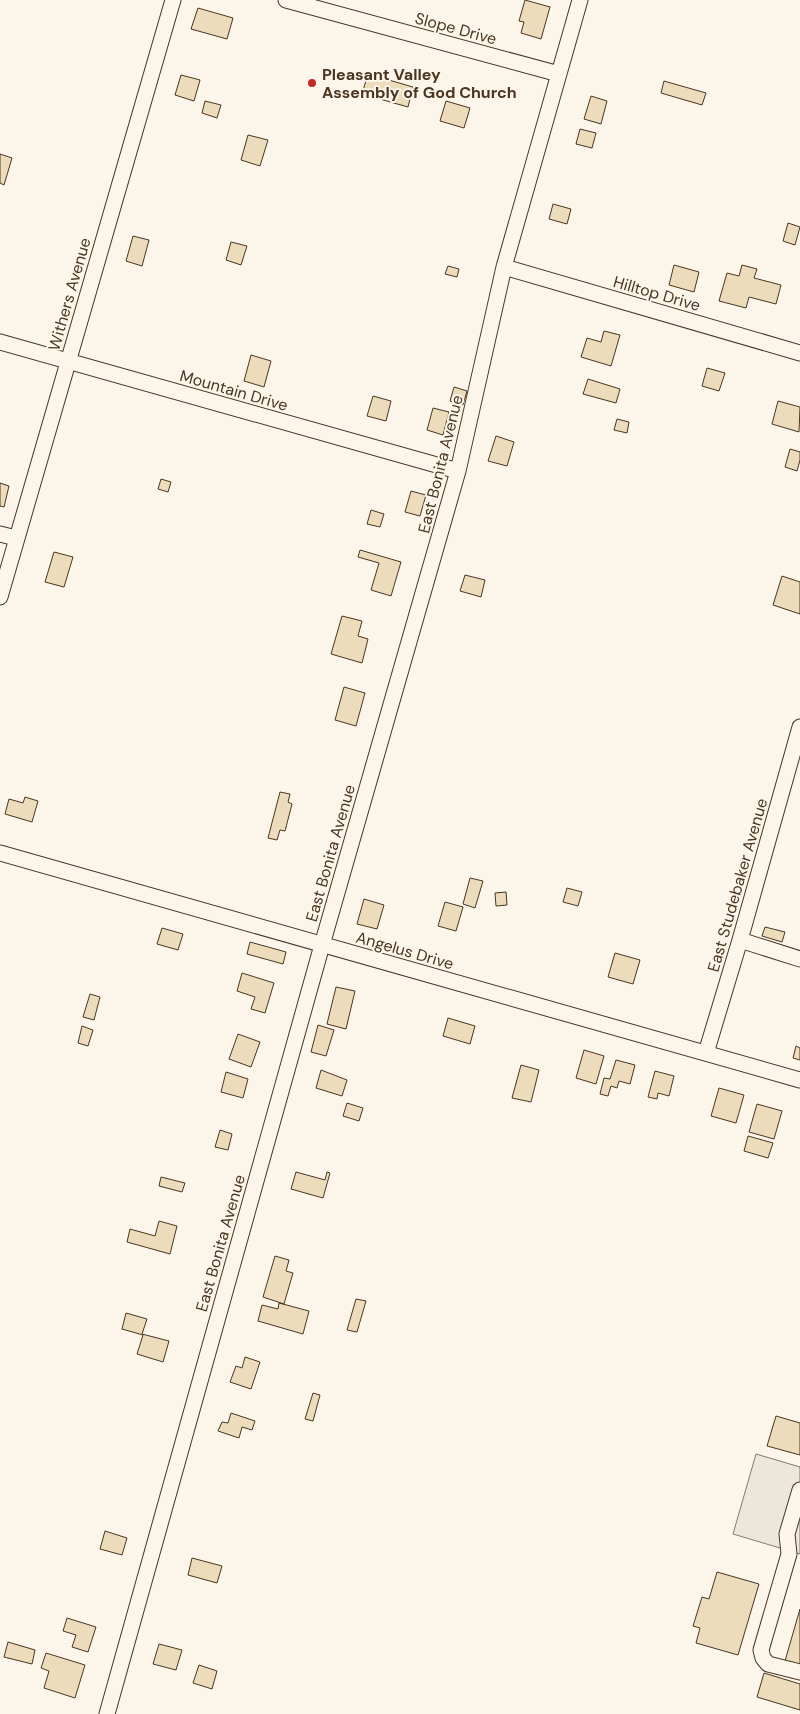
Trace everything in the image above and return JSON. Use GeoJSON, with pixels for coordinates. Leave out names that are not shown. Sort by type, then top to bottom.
{"type":"FeatureCollection","features":[{"type":"Feature","properties":{"kind":"street","name":"Withers Avenue"},"geometry":{"type":"LineString","coordinates":[[0,597],[173,0]]}},
{"type":"Feature","properties":{"kind":"street","name":"Slope Drive"},"geometry":{"type":"LineString","coordinates":[[286,0],[559,74]]}},
{"type":"Feature","properties":{"kind":"street","name":"East Bonita Avenue"},"geometry":{"type":"LineString","coordinates":[[107,1714],[322,945],[458,470],[504,267],[580,0]]}},
{"type":"Feature","properties":{"kind":"street","name":"Hilltop Drive"},"geometry":{"type":"LineString","coordinates":[[504,267],[800,353]]}},
{"type":"Feature","properties":{"kind":"street","name":"Mountain Drive"},"geometry":{"type":"LineString","coordinates":[[0,342],[458,470]]}},
{"type":"Feature","properties":{"kind":"street"},"geometry":{"type":"LineString","coordinates":[[0,534],[16,538]]}},
{"type":"Feature","properties":{"kind":"street","name":"East Studebaker Avenue"},"geometry":{"type":"LineString","coordinates":[[706,1053],[800,727]]}},
{"type":"Feature","properties":{"kind":"street","name":"Angelus Drive"},"geometry":{"type":"LineString","coordinates":[[0,853],[800,1080]]}},
{"type":"Feature","properties":{"kind":"street"},"geometry":{"type":"LineString","coordinates":[[740,940],[800,959]]}},
{"type":"Feature","properties":{"kind":"street"},"geometry":{"type":"LineString","coordinates":[[800,1490],[787,1534],[788,1554],[761,1650],[763,1658],[768,1664],[800,1672]]}},
{"type":"Feature","properties":{"kind":"shaded area"},"geometry":{"type":"Polygon","coordinates":[[[756,1454],[800,1467],[800,1554],[733,1534],[756,1454]]]}},
{"type":"Feature","properties":{"kind":"building"},"geometry":{"type":"Polygon","coordinates":[[[525,0],[550,7],[541,39],[521,33],[524,22],[519,21],[525,0]]]}},
{"type":"Feature","properties":{"kind":"building"},"geometry":{"type":"Polygon","coordinates":[[[198,8],[233,18],[227,39],[191,29],[198,8]]]}},
{"type":"Feature","properties":{"kind":"building"},"geometry":{"type":"Polygon","coordinates":[[[368,74],[413,87],[408,107],[362,94],[368,74]]]}},
{"type":"Feature","properties":{"kind":"building"},"geometry":{"type":"Polygon","coordinates":[[[181,75],[200,80],[194,101],[175,95],[181,75]]]}},
{"type":"Feature","properties":{"kind":"building"},"geometry":{"type":"Polygon","coordinates":[[[664,81],[706,93],[702,105],[661,93],[664,81]]]}},
{"type":"Feature","properties":{"kind":"building"},"geometry":{"type":"Polygon","coordinates":[[[591,96],[607,101],[601,124],[584,119],[591,96]]]}},
{"type":"Feature","properties":{"kind":"building"},"geometry":{"type":"Polygon","coordinates":[[[205,101],[221,105],[217,118],[202,113],[205,101]]]}},
{"type":"Feature","properties":{"kind":"building"},"geometry":{"type":"Polygon","coordinates":[[[446,101],[470,108],[464,128],[440,121],[446,101]]]}},
{"type":"Feature","properties":{"kind":"building"},"geometry":{"type":"Polygon","coordinates":[[[580,129],[596,133],[592,148],[576,144],[580,129]]]}},
{"type":"Feature","properties":{"kind":"building"},"geometry":{"type":"Polygon","coordinates":[[[248,135],[268,140],[260,166],[241,160],[248,135]]]}},
{"type":"Feature","properties":{"kind":"building"},"geometry":{"type":"Polygon","coordinates":[[[0,154],[12,158],[4,185],[0,183],[0,154]]]}},
{"type":"Feature","properties":{"kind":"building"},"geometry":{"type":"Polygon","coordinates":[[[553,204],[571,209],[567,224],[549,219],[553,204]]]}},
{"type":"Feature","properties":{"kind":"building"},"geometry":{"type":"Polygon","coordinates":[[[788,223],[800,227],[795,245],[783,241],[788,223]]]}},
{"type":"Feature","properties":{"kind":"building"},"geometry":{"type":"Polygon","coordinates":[[[133,236],[149,240],[142,266],[126,261],[133,236]]]}},
{"type":"Feature","properties":{"kind":"building"},"geometry":{"type":"Polygon","coordinates":[[[231,242],[247,246],[241,265],[226,260],[231,242]]]}},
{"type":"Feature","properties":{"kind":"building"},"geometry":{"type":"Polygon","coordinates":[[[674,265],[699,272],[694,292],[669,285],[674,265]]]}},
{"type":"Feature","properties":{"kind":"building"},"geometry":{"type":"Polygon","coordinates":[[[742,265],[757,269],[754,278],[781,285],[776,304],[749,297],[746,308],[719,301],[727,273],[739,276],[742,265]]]}},
{"type":"Feature","properties":{"kind":"building"},"geometry":{"type":"Polygon","coordinates":[[[448,266],[459,269],[457,277],[445,274],[448,266]]]}},
{"type":"Feature","properties":{"kind":"building"},"geometry":{"type":"Polygon","coordinates":[[[604,331],[620,335],[611,366],[581,357],[587,338],[601,342],[604,331]]]}},
{"type":"Feature","properties":{"kind":"building"},"geometry":{"type":"Polygon","coordinates":[[[251,355],[271,361],[264,387],[244,381],[251,355]]]}},
{"type":"Feature","properties":{"kind":"building"},"geometry":{"type":"Polygon","coordinates":[[[707,368],[725,373],[719,391],[702,386],[707,368]]]}},
{"type":"Feature","properties":{"kind":"building"},"geometry":{"type":"Polygon","coordinates":[[[588,379],[620,389],[616,403],[583,394],[588,379]]]}},
{"type":"Feature","properties":{"kind":"building"},"geometry":{"type":"Polygon","coordinates":[[[454,387],[467,391],[463,405],[450,401],[454,387]]]}},
{"type":"Feature","properties":{"kind":"building"},"geometry":{"type":"Polygon","coordinates":[[[373,396],[391,401],[386,421],[367,416],[373,396]]]}},
{"type":"Feature","properties":{"kind":"building"},"geometry":{"type":"Polygon","coordinates":[[[778,401],[800,407],[799,432],[772,424],[778,401]]]}},
{"type":"Feature","properties":{"kind":"building"},"geometry":{"type":"Polygon","coordinates":[[[433,408],[449,412],[443,435],[427,430],[433,408]]]}},
{"type":"Feature","properties":{"kind":"building"},"geometry":{"type":"Polygon","coordinates":[[[617,419],[629,422],[627,433],[614,430],[617,419]]]}},
{"type":"Feature","properties":{"kind":"building"},"geometry":{"type":"Polygon","coordinates":[[[496,436],[514,442],[507,466],[488,461],[496,436]]]}},
{"type":"Feature","properties":{"kind":"building"},"geometry":{"type":"Polygon","coordinates":[[[790,449],[800,452],[797,471],[785,467],[790,449]]]}},
{"type":"Feature","properties":{"kind":"building"},"geometry":{"type":"Polygon","coordinates":[[[161,479],[171,482],[168,492],[158,489],[161,479]]]}},
{"type":"Feature","properties":{"kind":"building"},"geometry":{"type":"Polygon","coordinates":[[[0,483],[9,486],[4,507],[0,506],[0,483]]]}},
{"type":"Feature","properties":{"kind":"building"},"geometry":{"type":"Polygon","coordinates":[[[411,491],[426,495],[420,516],[405,512],[411,491]]]}},
{"type":"Feature","properties":{"kind":"building"},"geometry":{"type":"Polygon","coordinates":[[[371,510],[384,514],[380,527],[367,524],[371,510]]]}},
{"type":"Feature","properties":{"kind":"building"},"geometry":{"type":"Polygon","coordinates":[[[360,550],[401,562],[391,596],[371,590],[379,563],[358,557],[360,550]]]}},
{"type":"Feature","properties":{"kind":"building"},"geometry":{"type":"Polygon","coordinates":[[[54,552],[73,557],[64,587],[45,582],[54,552]]]}},
{"type":"Feature","properties":{"kind":"building"},"geometry":{"type":"Polygon","coordinates":[[[465,575],[485,580],[481,597],[460,591],[465,575]]]}},
{"type":"Feature","properties":{"kind":"building"},"geometry":{"type":"Polygon","coordinates":[[[782,576],[800,582],[800,614],[773,605],[782,576]]]}},
{"type":"Feature","properties":{"kind":"building"},"geometry":{"type":"Polygon","coordinates":[[[342,616],[362,621],[358,636],[368,639],[362,663],[331,654],[342,616]]]}},
{"type":"Feature","properties":{"kind":"building"},"geometry":{"type":"Polygon","coordinates":[[[344,687],[365,693],[356,726],[335,720],[344,687]]]}},
{"type":"Feature","properties":{"kind":"building"},"geometry":{"type":"Polygon","coordinates":[[[280,792],[290,794],[288,802],[292,804],[285,831],[280,830],[277,840],[268,838],[280,792]]]}},
{"type":"Feature","properties":{"kind":"building"},"geometry":{"type":"Polygon","coordinates":[[[25,797],[38,801],[32,822],[5,814],[9,799],[23,803],[25,797]]]}},
{"type":"Feature","properties":{"kind":"building"},"geometry":{"type":"Polygon","coordinates":[[[470,878],[483,881],[475,908],[463,904],[470,878]]]}},
{"type":"Feature","properties":{"kind":"building"},"geometry":{"type":"Polygon","coordinates":[[[567,888],[582,892],[578,906],[563,902],[567,888]]]}},
{"type":"Feature","properties":{"kind":"building"},"geometry":{"type":"Polygon","coordinates":[[[506,892],[507,905],[496,906],[495,893],[506,892]]]}},
{"type":"Feature","properties":{"kind":"building"},"geometry":{"type":"Polygon","coordinates":[[[364,899],[384,905],[377,929],[357,924],[364,899]]]}},
{"type":"Feature","properties":{"kind":"building"},"geometry":{"type":"Polygon","coordinates":[[[445,902],[463,907],[456,931],[438,926],[445,902]]]}},
{"type":"Feature","properties":{"kind":"building"},"geometry":{"type":"Polygon","coordinates":[[[765,927],[785,932],[782,942],[762,936],[765,927]]]}},
{"type":"Feature","properties":{"kind":"building"},"geometry":{"type":"Polygon","coordinates":[[[162,928],[183,934],[178,950],[157,944],[162,928]]]}},
{"type":"Feature","properties":{"kind":"building"},"geometry":{"type":"Polygon","coordinates":[[[250,942],[286,952],[283,964],[247,954],[250,942]]]}},
{"type":"Feature","properties":{"kind":"building"},"geometry":{"type":"Polygon","coordinates":[[[615,953],[640,960],[633,984],[608,977],[615,953]]]}},
{"type":"Feature","properties":{"kind":"building"},"geometry":{"type":"Polygon","coordinates":[[[242,973],[274,983],[265,1013],[251,1009],[255,997],[237,991],[242,973]]]}},
{"type":"Feature","properties":{"kind":"building"},"geometry":{"type":"Polygon","coordinates":[[[336,987],[355,991],[346,1029],[327,1024],[336,987]]]}},
{"type":"Feature","properties":{"kind":"building"},"geometry":{"type":"Polygon","coordinates":[[[90,994],[100,997],[94,1020],[83,1017],[90,994]]]}},
{"type":"Feature","properties":{"kind":"building"},"geometry":{"type":"Polygon","coordinates":[[[448,1018],[475,1026],[470,1044],[443,1036],[448,1018]]]}},
{"type":"Feature","properties":{"kind":"building"},"geometry":{"type":"Polygon","coordinates":[[[318,1025],[334,1030],[326,1056],[311,1052],[318,1025]]]}},
{"type":"Feature","properties":{"kind":"building"},"geometry":{"type":"Polygon","coordinates":[[[82,1026],[93,1030],[88,1046],[78,1043],[82,1026]]]}},
{"type":"Feature","properties":{"kind":"building"},"geometry":{"type":"Polygon","coordinates":[[[238,1034],[260,1042],[251,1067],[229,1059],[238,1034]]]}},
{"type":"Feature","properties":{"kind":"building"},"geometry":{"type":"Polygon","coordinates":[[[796,1046],[800,1048],[800,1060],[793,1058],[796,1046]]]}},
{"type":"Feature","properties":{"kind":"building"},"geometry":{"type":"Polygon","coordinates":[[[584,1050],[604,1056],[596,1084],[576,1078],[584,1050]]]}},
{"type":"Feature","properties":{"kind":"building"},"geometry":{"type":"Polygon","coordinates":[[[616,1060],[635,1065],[630,1084],[619,1081],[617,1088],[611,1086],[608,1096],[600,1094],[604,1078],[610,1079],[616,1060]]]}},
{"type":"Feature","properties":{"kind":"building"},"geometry":{"type":"Polygon","coordinates":[[[521,1065],[539,1070],[531,1102],[512,1098],[521,1065]]]}},
{"type":"Feature","properties":{"kind":"building"},"geometry":{"type":"Polygon","coordinates":[[[321,1070],[347,1080],[342,1096],[316,1088],[321,1070]]]}},
{"type":"Feature","properties":{"kind":"building"},"geometry":{"type":"Polygon","coordinates":[[[655,1071],[674,1076],[669,1096],[658,1093],[657,1099],[648,1097],[655,1071]]]}},
{"type":"Feature","properties":{"kind":"building"},"geometry":{"type":"Polygon","coordinates":[[[226,1072],[248,1079],[243,1098],[221,1092],[226,1072]]]}},
{"type":"Feature","properties":{"kind":"building"},"geometry":{"type":"Polygon","coordinates":[[[719,1088],[744,1095],[736,1123],[711,1116],[719,1088]]]}},
{"type":"Feature","properties":{"kind":"building"},"geometry":{"type":"Polygon","coordinates":[[[347,1103],[363,1108],[359,1121],[343,1116],[347,1103]]]}},
{"type":"Feature","properties":{"kind":"building"},"geometry":{"type":"Polygon","coordinates":[[[757,1104],[782,1111],[774,1139],[749,1132],[757,1104]]]}},
{"type":"Feature","properties":{"kind":"building"},"geometry":{"type":"Polygon","coordinates":[[[220,1130],[232,1134],[228,1150],[215,1147],[220,1130]]]}},
{"type":"Feature","properties":{"kind":"building"},"geometry":{"type":"Polygon","coordinates":[[[748,1136],[773,1143],[768,1158],[744,1151],[748,1136]]]}},
{"type":"Feature","properties":{"kind":"building"},"geometry":{"type":"Polygon","coordinates":[[[296,1172],[325,1180],[327,1172],[330,1173],[323,1198],[291,1189],[296,1172]]]}},
{"type":"Feature","properties":{"kind":"building"},"geometry":{"type":"Polygon","coordinates":[[[161,1177],[185,1183],[182,1192],[159,1186],[161,1177]]]}},
{"type":"Feature","properties":{"kind":"building"},"geometry":{"type":"Polygon","coordinates":[[[159,1221],[177,1226],[170,1254],[127,1242],[130,1229],[155,1236],[159,1221]]]}},
{"type":"Feature","properties":{"kind":"building"},"geometry":{"type":"Polygon","coordinates":[[[275,1256],[289,1260],[286,1271],[293,1273],[284,1304],[263,1297],[275,1256]]]}},
{"type":"Feature","properties":{"kind":"building"},"geometry":{"type":"Polygon","coordinates":[[[356,1299],[366,1301],[357,1332],[347,1330],[356,1299]]]}},
{"type":"Feature","properties":{"kind":"building"},"geometry":{"type":"Polygon","coordinates":[[[279,1303],[309,1311],[303,1334],[258,1321],[262,1305],[278,1309],[279,1303]]]}},
{"type":"Feature","properties":{"kind":"building"},"geometry":{"type":"Polygon","coordinates":[[[126,1313],[147,1319],[142,1334],[169,1341],[163,1362],[137,1354],[143,1335],[122,1329],[126,1313]]]}},
{"type":"Feature","properties":{"kind":"building"},"geometry":{"type":"Polygon","coordinates":[[[245,1357],[260,1362],[251,1389],[230,1382],[236,1366],[242,1368],[245,1357]]]}},
{"type":"Feature","properties":{"kind":"building"},"geometry":{"type":"Polygon","coordinates":[[[313,1393],[320,1395],[313,1421],[305,1419],[313,1393]]]}},
{"type":"Feature","properties":{"kind":"building"},"geometry":{"type":"Polygon","coordinates":[[[231,1413],[255,1421],[252,1430],[242,1427],[239,1438],[218,1431],[222,1422],[228,1423],[231,1413]]]}},
{"type":"Feature","properties":{"kind":"building"},"geometry":{"type":"Polygon","coordinates":[[[776,1416],[800,1423],[800,1455],[767,1446],[776,1416]]]}},
{"type":"Feature","properties":{"kind":"building"},"geometry":{"type":"Polygon","coordinates":[[[105,1531],[127,1538],[122,1555],[100,1549],[105,1531]]]}},
{"type":"Feature","properties":{"kind":"building"},"geometry":{"type":"Polygon","coordinates":[[[192,1558],[222,1566],[217,1583],[188,1575],[192,1558]]]}},
{"type":"Feature","properties":{"kind":"building"},"geometry":{"type":"Polygon","coordinates":[[[717,1572],[759,1584],[738,1655],[696,1643],[700,1628],[693,1626],[702,1597],[709,1599],[717,1572]]]}},
{"type":"Feature","properties":{"kind":"building"},"geometry":{"type":"Polygon","coordinates":[[[800,1609],[800,1665],[785,1661],[800,1609]]]}},
{"type":"Feature","properties":{"kind":"building"},"geometry":{"type":"Polygon","coordinates":[[[67,1618],[96,1627],[88,1652],[72,1647],[76,1635],[63,1631],[67,1618]]]}},
{"type":"Feature","properties":{"kind":"building"},"geometry":{"type":"Polygon","coordinates":[[[8,1642],[35,1650],[32,1664],[4,1657],[8,1642]]]}},
{"type":"Feature","properties":{"kind":"building"},"geometry":{"type":"Polygon","coordinates":[[[159,1644],[182,1650],[176,1670],[153,1664],[159,1644]]]}},
{"type":"Feature","properties":{"kind":"building"},"geometry":{"type":"Polygon","coordinates":[[[46,1653],[85,1665],[75,1698],[44,1688],[49,1671],[41,1668],[46,1653]]]}},
{"type":"Feature","properties":{"kind":"building"},"geometry":{"type":"Polygon","coordinates":[[[199,1665],[217,1671],[212,1689],[193,1683],[199,1665]]]}},
{"type":"Feature","properties":{"kind":"building"},"geometry":{"type":"Polygon","coordinates":[[[764,1673],[800,1684],[800,1710],[757,1697],[764,1673]]]}},
{"type":"Feature","properties":{"kind":"place","name":"Pleasant Valley Assembly of God Church"},"geometry":{"type":"Point","coordinates":[312,83]}}]}
